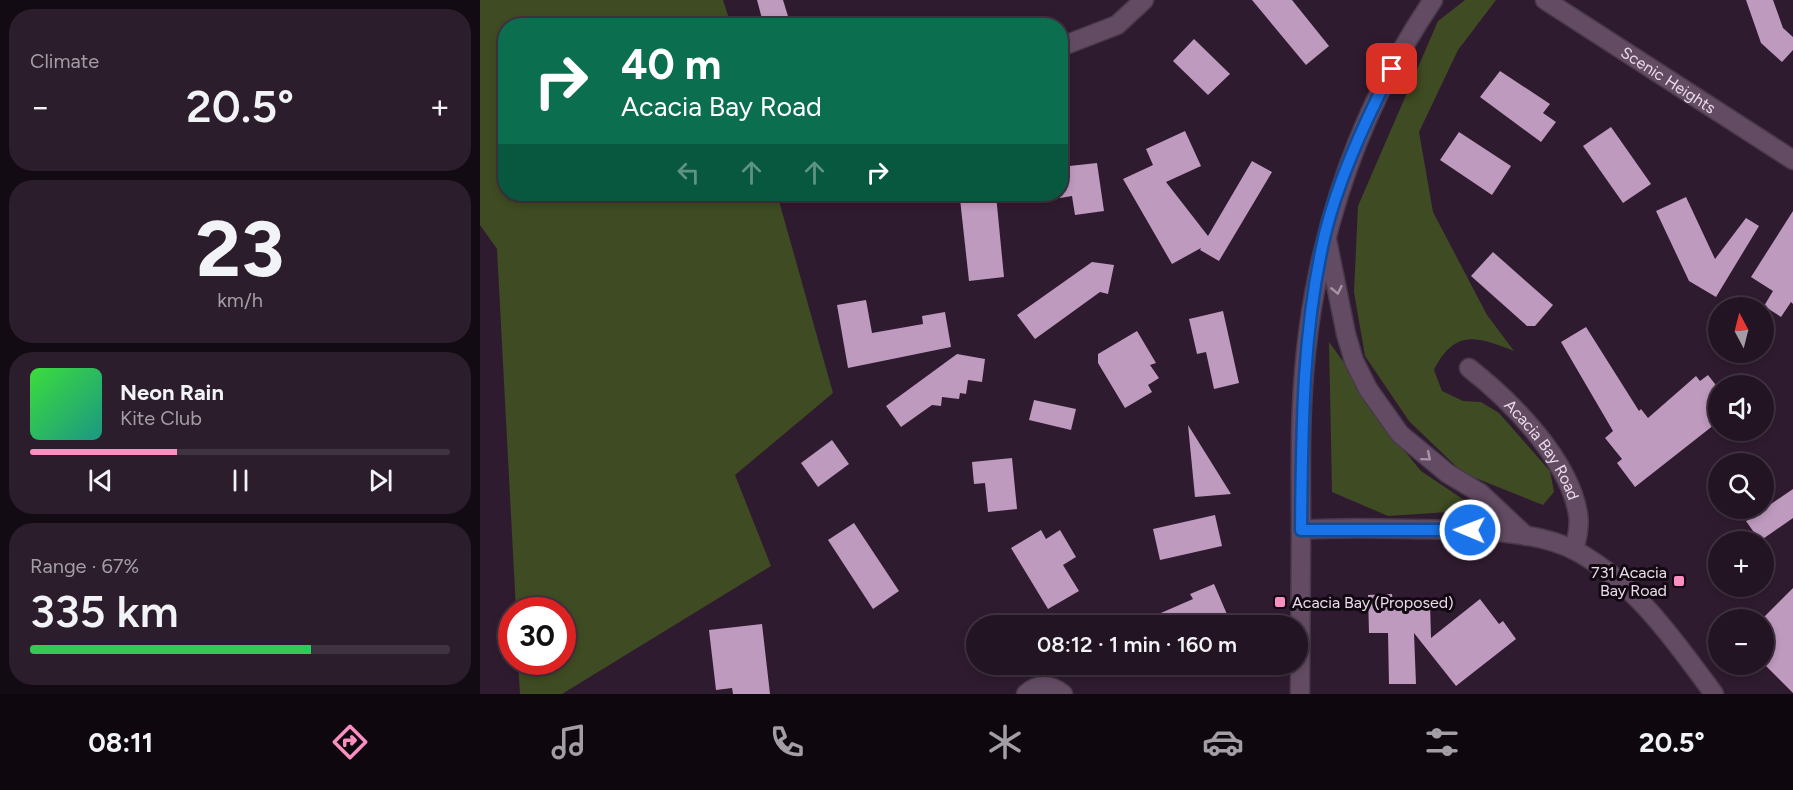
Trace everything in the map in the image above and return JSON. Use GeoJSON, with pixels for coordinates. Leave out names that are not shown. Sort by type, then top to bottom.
{"type":"FeatureCollection","features":[{"type":"Feature","properties":{"kind":"street"},"geometry":{"type":"LineString","coordinates":[[1068,44],[1116,25],[1144,0]]}},
{"type":"Feature","properties":{"kind":"street"},"geometry":{"type":"LineString","coordinates":[[1300,694],[1302,406],[1315,287],[1326,233],[1347,167],[1372,107],[1402,50],[1433,0]]}},
{"type":"Feature","properties":{"kind":"street","name":"Scenic Heights"},"geometry":{"type":"LineString","coordinates":[[1545,0],[1793,160]]}},
{"type":"Feature","properties":{"kind":"street"},"geometry":{"type":"LineString","coordinates":[[1326,233],[1346,334],[1354,361],[1368,389],[1400,434],[1447,473],[1480,494],[1526,536]]}},
{"type":"Feature","properties":{"kind":"street","name":"Acacia Bay Road"},"geometry":{"type":"LineString","coordinates":[[1469,368],[1514,407],[1569,483],[1578,516],[1574,550]]}},
{"type":"Feature","properties":{"kind":"street"},"geometry":{"type":"LineString","coordinates":[[1301,530],[1470,530],[1526,536],[1574,550],[1606,570],[1631,592],[1669,633],[1714,694]]}},
{"type":"Feature","properties":{"kind":"street"},"geometry":{"type":"LineString","coordinates":[[1026,694],[1032,689],[1043,686],[1054,687],[1063,694]]}},
{"type":"Feature","properties":{"kind":"green space"},"geometry":{"type":"Polygon","coordinates":[[[480,0],[723,0],[729,18],[498,18],[498,201],[779,201],[833,393],[735,475],[771,566],[562,694],[520,694],[519,675],[576,675],[576,597],[515,597],[497,249],[480,225],[480,0]]]}},
{"type":"Feature","properties":{"kind":"green space"},"geometry":{"type":"Polygon","coordinates":[[[1465,0],[1496,0],[1458,50],[1419,132],[1433,212],[1487,315],[1514,351],[1478,340],[1459,342],[1450,347],[1434,370],[1442,391],[1463,401],[1481,402],[1499,413],[1550,471],[1554,492],[1543,505],[1463,473],[1409,421],[1365,356],[1354,292],[1358,206],[1438,21],[1465,0]]]}},
{"type":"Feature","properties":{"kind":"green space"},"geometry":{"type":"Polygon","coordinates":[[[1329,342],[1350,371],[1366,404],[1421,471],[1479,510],[1388,516],[1332,492],[1329,342]]]}},
{"type":"Feature","properties":{"kind":"building"},"geometry":{"type":"Polygon","coordinates":[[[757,0],[783,0],[789,18],[762,18],[757,0]]]}},
{"type":"Feature","properties":{"kind":"building"},"geometry":{"type":"Polygon","coordinates":[[[1252,0],[1292,0],[1329,46],[1306,65],[1252,0]]]}},
{"type":"Feature","properties":{"kind":"building"},"geometry":{"type":"Polygon","coordinates":[[[1746,0],[1773,0],[1783,28],[1793,37],[1793,50],[1782,62],[1761,43],[1746,0]]]}},
{"type":"Feature","properties":{"kind":"building"},"geometry":{"type":"Polygon","coordinates":[[[1194,39],[1230,74],[1208,95],[1173,61],[1194,39]]]}},
{"type":"Feature","properties":{"kind":"building"},"geometry":{"type":"Polygon","coordinates":[[[1500,71],[1550,104],[1543,113],[1556,122],[1541,142],[1480,97],[1500,71]]]}},
{"type":"Feature","properties":{"kind":"building"},"geometry":{"type":"Polygon","coordinates":[[[1611,127],[1651,184],[1623,203],[1583,146],[1611,127]]]}},
{"type":"Feature","properties":{"kind":"building"},"geometry":{"type":"Polygon","coordinates":[[[1185,131],[1201,166],[1166,182],[1208,236],[1252,161],[1272,172],[1219,261],[1200,250],[1201,248],[1172,264],[1123,179],[1153,165],[1146,149],[1185,131]]]}},
{"type":"Feature","properties":{"kind":"building"},"geometry":{"type":"Polygon","coordinates":[[[1459,132],[1511,166],[1492,195],[1440,160],[1459,132]]]}},
{"type":"Feature","properties":{"kind":"building"},"geometry":{"type":"Polygon","coordinates":[[[1097,163],[1104,211],[1075,215],[1072,196],[1068,197],[1068,166],[1097,163]]]}},
{"type":"Feature","properties":{"kind":"building"},"geometry":{"type":"Polygon","coordinates":[[[1686,197],[1715,259],[1746,218],[1759,226],[1716,297],[1689,281],[1656,211],[1686,197]]]}},
{"type":"Feature","properties":{"kind":"building"},"geometry":{"type":"Polygon","coordinates":[[[960,201],[997,201],[1004,277],[969,281],[960,201]]]}},
{"type":"Feature","properties":{"kind":"building"},"geometry":{"type":"Polygon","coordinates":[[[1793,211],[1793,304],[1791,302],[1781,317],[1774,312],[1774,297],[1769,297],[1773,291],[1751,277],[1793,211]]]}},
{"type":"Feature","properties":{"kind":"building"},"geometry":{"type":"Polygon","coordinates":[[[1493,252],[1553,305],[1535,326],[1527,326],[1471,276],[1493,252]]]}},
{"type":"Feature","properties":{"kind":"building"},"geometry":{"type":"Polygon","coordinates":[[[1092,262],[1114,265],[1108,294],[1100,292],[1035,339],[1017,315],[1092,262]]]}},
{"type":"Feature","properties":{"kind":"building"},"geometry":{"type":"Polygon","coordinates":[[[866,300],[872,333],[923,324],[922,316],[945,312],[951,347],[848,368],[837,305],[866,300]]]}},
{"type":"Feature","properties":{"kind":"building"},"geometry":{"type":"Polygon","coordinates":[[[1223,311],[1239,383],[1214,389],[1206,352],[1197,354],[1189,319],[1223,311]]]}},
{"type":"Feature","properties":{"kind":"building"},"geometry":{"type":"Polygon","coordinates":[[[1586,327],[1639,411],[1641,409],[1648,418],[1696,376],[1700,381],[1708,375],[1708,430],[1635,487],[1617,463],[1622,459],[1605,438],[1613,431],[1561,342],[1586,327]]]}},
{"type":"Feature","properties":{"kind":"building"},"geometry":{"type":"Polygon","coordinates":[[[1137,331],[1156,363],[1150,365],[1159,378],[1148,385],[1152,392],[1125,408],[1098,363],[1098,354],[1137,331]]]}},
{"type":"Feature","properties":{"kind":"building"},"geometry":{"type":"Polygon","coordinates":[[[957,354],[985,359],[982,382],[968,380],[966,394],[960,393],[959,399],[942,397],[941,406],[932,405],[901,427],[886,406],[957,354]]]}},
{"type":"Feature","properties":{"kind":"building"},"geometry":{"type":"Polygon","coordinates":[[[1034,400],[1076,409],[1071,430],[1029,420],[1034,400]]]}},
{"type":"Feature","properties":{"kind":"building"},"geometry":{"type":"Polygon","coordinates":[[[1188,425],[1231,494],[1195,497],[1188,425]]]}},
{"type":"Feature","properties":{"kind":"building"},"geometry":{"type":"Polygon","coordinates":[[[832,440],[849,464],[818,487],[801,463],[832,440]]]}},
{"type":"Feature","properties":{"kind":"building"},"geometry":{"type":"Polygon","coordinates":[[[1012,458],[1017,509],[988,512],[985,483],[974,484],[972,462],[1012,458]]]}},
{"type":"Feature","properties":{"kind":"building"},"geometry":{"type":"Polygon","coordinates":[[[1793,489],[1793,518],[1774,531],[1753,531],[1746,521],[1774,519],[1774,502],[1793,489]]]}},
{"type":"Feature","properties":{"kind":"building"},"geometry":{"type":"Polygon","coordinates":[[[1215,515],[1222,546],[1160,560],[1153,529],[1215,515]]]}},
{"type":"Feature","properties":{"kind":"building"},"geometry":{"type":"Polygon","coordinates":[[[854,523],[899,591],[873,609],[828,540],[854,523]]]}},
{"type":"Feature","properties":{"kind":"building"},"geometry":{"type":"Polygon","coordinates":[[[1041,530],[1046,539],[1060,530],[1076,557],[1063,565],[1079,591],[1048,609],[1011,548],[1041,530]]]}},
{"type":"Feature","properties":{"kind":"building"},"geometry":{"type":"Polygon","coordinates":[[[1214,584],[1227,615],[1156,615],[1193,599],[1190,594],[1214,584]]]}},
{"type":"Feature","properties":{"kind":"building"},"geometry":{"type":"Polygon","coordinates":[[[1793,588],[1793,693],[1774,674],[1774,609],[1772,609],[1793,588]]]}},
{"type":"Feature","properties":{"kind":"building"},"geometry":{"type":"Polygon","coordinates":[[[1392,594],[1393,604],[1430,603],[1431,638],[1480,599],[1499,624],[1503,621],[1516,639],[1456,686],[1414,633],[1416,684],[1389,684],[1388,633],[1369,633],[1368,595],[1392,594]]]}},
{"type":"Feature","properties":{"kind":"building"},"geometry":{"type":"Polygon","coordinates":[[[762,624],[770,694],[733,694],[732,688],[716,690],[709,630],[762,624]]]}},
{"type":"Feature","properties":{"kind":"place","name":"731 Acacia Bay Road"},"geometry":{"type":"Point","coordinates":[1679,581]}},
{"type":"Feature","properties":{"kind":"place","name":"Acacia Bay (Proposed)"},"geometry":{"type":"Point","coordinates":[1280,602]}},
{"type":"Feature","properties":{"kind":"route"},"geometry":{"type":"LineString","coordinates":[[1392,69],[1372,107],[1347,167],[1326,233],[1315,287],[1307,343],[1302,406],[1301,530],[1331,528],[1470,530]]}}]}
